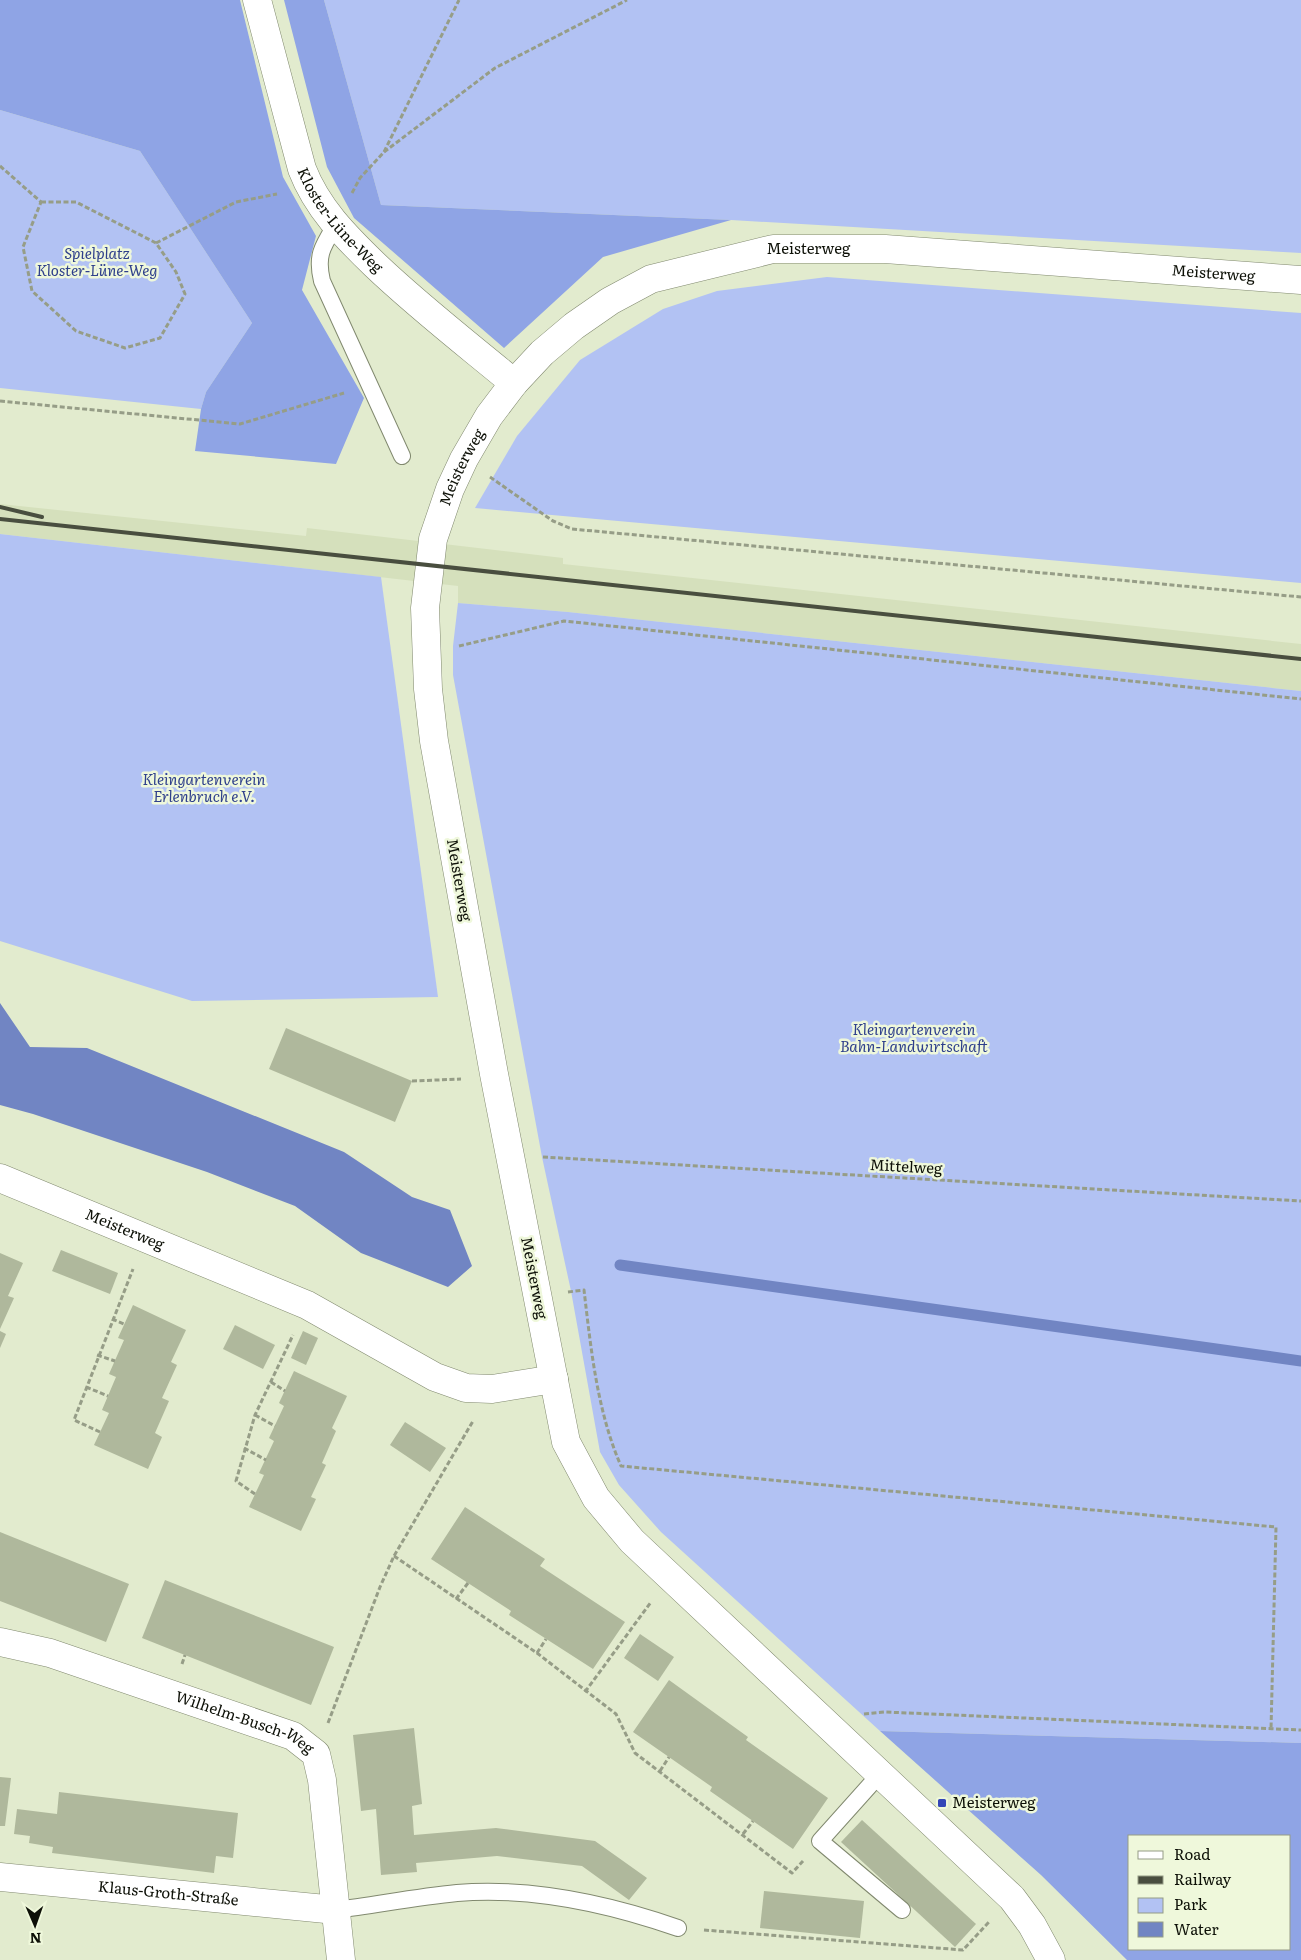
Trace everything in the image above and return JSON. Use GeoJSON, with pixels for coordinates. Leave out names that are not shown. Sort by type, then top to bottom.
{"type":"FeatureCollection","features":[{"type":"Feature","properties":{"kind":"street","name":"Kloster-Lüne-Weg"},"geometry":{"type":"LineString","coordinates":[[257,0],[302,169],[310,188],[335,226],[403,292],[514,383]]}},
{"type":"Feature","properties":{"kind":"street","name":"Meisterweg"},"geometry":{"type":"LineString","coordinates":[[1050,1960],[1032,1925],[1012,1898],[632,1541],[596,1498],[566,1442],[494,1074],[434,741],[426,645],[425,608],[433,539],[450,489],[464,459],[489,416],[514,383],[542,354],[574,326],[610,301],[651,279],[773,249],[885,249],[1301,280]]}},
{"type":"Feature","properties":{"kind":"street","name":"Meisterweg"},"geometry":{"type":"LineString","coordinates":[[0,1178],[308,1305],[435,1377],[466,1388],[492,1389],[554,1380]]}},
{"type":"Feature","properties":{"kind":"street","name":"Wilhelm-Busch-Weg"},"geometry":{"type":"LineString","coordinates":[[0,1642],[50,1653],[256,1722],[293,1736],[316,1754],[322,1780],[341,1960]]}},
{"type":"Feature","properties":{"kind":"street","name":"Klaus-Groth-Straße"},"geometry":{"type":"LineString","coordinates":[[0,1877],[336,1910]]}},
{"type":"Feature","properties":{"kind":"lane"},"geometry":{"type":"LineString","coordinates":[[335,226],[321,249],[318,266],[320,274],[402,456]]}},
{"type":"Feature","properties":{"kind":"lane"},"geometry":{"type":"LineString","coordinates":[[880,1774],[820,1841],[902,1910]]}},
{"type":"Feature","properties":{"kind":"lane"},"geometry":{"type":"LineString","coordinates":[[336,1910],[458,1893],[509,1893],[570,1900],[634,1912],[678,1928]]}},
{"type":"Feature","properties":{"kind":"path"},"geometry":{"type":"LineString","coordinates":[[384,152],[459,0]]}},
{"type":"Feature","properties":{"kind":"path"},"geometry":{"type":"LineString","coordinates":[[335,226],[360,178],[384,152],[495,68],[627,0]]}},
{"type":"Feature","properties":{"kind":"path"},"geometry":{"type":"LineString","coordinates":[[0,166],[41,202],[76,202],[156,243],[176,272],[185,294],[160,338],[125,348],[76,331],[32,292],[23,246],[41,202]]}},
{"type":"Feature","properties":{"kind":"path"},"geometry":{"type":"LineString","coordinates":[[156,243],[236,202],[310,188]]}},
{"type":"Feature","properties":{"kind":"path"},"geometry":{"type":"LineString","coordinates":[[0,401],[240,424],[370,386]]}},
{"type":"Feature","properties":{"kind":"path"},"geometry":{"type":"LineString","coordinates":[[464,459],[553,520],[572,529],[1301,597]]}},
{"type":"Feature","properties":{"kind":"path"},"geometry":{"type":"LineString","coordinates":[[426,645],[460,646],[564,621],[1301,699]]}},
{"type":"Feature","properties":{"kind":"path"},"geometry":{"type":"LineString","coordinates":[[412,1081],[448,1081],[494,1074]]}},
{"type":"Feature","properties":{"kind":"path","name":"Mittelweg"},"geometry":{"type":"LineString","coordinates":[[510,1155],[1301,1200]]}},
{"type":"Feature","properties":{"kind":"path"},"geometry":{"type":"LineString","coordinates":[[100,1432],[74,1420],[97,1356],[146,1238]]}},
{"type":"Feature","properties":{"kind":"path"},"geometry":{"type":"LineString","coordinates":[[537,1296],[584,1290],[594,1370],[611,1443],[621,1466],[1276,1527],[1271,1729]]}},
{"type":"Feature","properties":{"kind":"path"},"geometry":{"type":"LineString","coordinates":[[255,1494],[236,1480],[244,1448],[255,1415],[308,1305]]}},
{"type":"Feature","properties":{"kind":"path"},"geometry":{"type":"LineString","coordinates":[[112,1319],[124,1324]]}},
{"type":"Feature","properties":{"kind":"path"},"geometry":{"type":"LineString","coordinates":[[97,1356],[115,1361]]}},
{"type":"Feature","properties":{"kind":"path"},"geometry":{"type":"LineString","coordinates":[[271,1382],[285,1391]]}},
{"type":"Feature","properties":{"kind":"path"},"geometry":{"type":"LineString","coordinates":[[86,1388],[108,1396]]}},
{"type":"Feature","properties":{"kind":"path"},"geometry":{"type":"LineString","coordinates":[[255,1415],[274,1426]]}},
{"type":"Feature","properties":{"kind":"path"},"geometry":{"type":"LineString","coordinates":[[316,1754],[380,1587],[394,1556],[460,1442]]}},
{"type":"Feature","properties":{"kind":"path"},"geometry":{"type":"LineString","coordinates":[[244,1448],[266,1460]]}},
{"type":"Feature","properties":{"kind":"path"},"geometry":{"type":"LineString","coordinates":[[394,1556],[537,1654],[616,1714],[635,1752],[792,1873],[820,1841]]}},
{"type":"Feature","properties":{"kind":"path"},"geometry":{"type":"LineString","coordinates":[[585,1692],[670,1577]]}},
{"type":"Feature","properties":{"kind":"path"},"geometry":{"type":"LineString","coordinates":[[456,1599],[468,1583]]}},
{"type":"Feature","properties":{"kind":"path"},"geometry":{"type":"LineString","coordinates":[[537,1654],[546,1639]]}},
{"type":"Feature","properties":{"kind":"path"},"geometry":{"type":"LineString","coordinates":[[837,1734],[864,1714],[885,1712],[1301,1730]]}},
{"type":"Feature","properties":{"kind":"path"},"geometry":{"type":"LineString","coordinates":[[660,1771],[669,1757]]}},
{"type":"Feature","properties":{"kind":"path"},"geometry":{"type":"LineString","coordinates":[[742,1834],[753,1821]]}},
{"type":"Feature","properties":{"kind":"path"},"geometry":{"type":"LineString","coordinates":[[678,1928],[963,1950],[1012,1898]]}},
{"type":"Feature","properties":{"kind":"shaded area"},"geometry":{"type":"Polygon","coordinates":[[[0,0],[240,0],[283,177],[316,236],[302,290],[364,398],[336,464],[195,451],[201,409],[206,392],[252,323],[140,151],[0,110],[0,0]]]}},
{"type":"Feature","properties":{"kind":"shaded area"},"geometry":{"type":"Polygon","coordinates":[[[284,0],[324,0],[381,205],[731,220],[603,257],[504,348],[354,218],[327,167],[284,0]]]}},
{"type":"Feature","properties":{"kind":"shaded area"},"geometry":{"type":"Polygon","coordinates":[[[0,504],[306,536],[307,528],[563,558],[563,564],[1301,644],[1301,691],[568,612],[458,603],[458,586],[0,534],[0,504]]]}},
{"type":"Feature","properties":{"kind":"shaded area"},"geometry":{"type":"Polygon","coordinates":[[[880,1731],[1301,1743],[1301,1960],[1127,1960],[1041,1875],[880,1731]]]}},
{"type":"Feature","properties":{"kind":"green space"},"geometry":{"type":"Polygon","coordinates":[[[324,0],[1301,0],[1301,253],[731,220],[381,205],[324,0]]]}},
{"type":"Feature","properties":{"kind":"green space","name":"Spielplatz Kloster-Lüne-Weg"},"geometry":{"type":"Polygon","coordinates":[[[0,110],[140,151],[252,323],[206,392],[201,409],[0,388],[0,110]]]}},
{"type":"Feature","properties":{"kind":"green space"},"geometry":{"type":"Polygon","coordinates":[[[827,277],[1301,313],[1301,583],[475,508],[517,436],[580,360],[663,309],[717,291],[827,277]]]}},
{"type":"Feature","properties":{"kind":"green space","name":"Kleingartenverein Erlenbruch e.V."},"geometry":{"type":"Polygon","coordinates":[[[0,534],[381,577],[438,997],[192,1001],[0,941],[0,534]]]}},
{"type":"Feature","properties":{"kind":"green space","name":"Kleingartenverein Bahn-Landwirtschaft"},"geometry":{"type":"Polygon","coordinates":[[[458,603],[568,612],[1301,691],[1301,1743],[880,1731],[661,1532],[619,1485],[600,1452],[571,1291],[542,1157],[453,675],[453,646],[458,603]]]}},
{"type":"Feature","properties":{"kind":"water"},"geometry":{"type":"Polygon","coordinates":[[[0,1003],[30,1047],[87,1048],[344,1152],[412,1197],[450,1210],[472,1266],[448,1287],[361,1253],[295,1206],[207,1172],[33,1114],[0,1105],[0,1003]]]}},
{"type":"Feature","properties":{"kind":"building"},"geometry":{"type":"Polygon","coordinates":[[[286,1028],[412,1081],[395,1122],[269,1069],[286,1028]]]}},
{"type":"Feature","properties":{"kind":"building"},"geometry":{"type":"Polygon","coordinates":[[[61,1250],[118,1273],[110,1294],[52,1271],[61,1250]]]}},
{"type":"Feature","properties":{"kind":"building"},"geometry":{"type":"Polygon","coordinates":[[[0,1253],[23,1263],[8,1296],[14,1298],[0,1329],[0,1253]]]}},
{"type":"Feature","properties":{"kind":"building"},"geometry":{"type":"Polygon","coordinates":[[[133,1305],[186,1330],[171,1362],[177,1365],[162,1398],[169,1401],[155,1433],[162,1437],[148,1469],[94,1445],[109,1413],[102,1410],[116,1377],[109,1374],[124,1340],[118,1338],[133,1305]]]}},
{"type":"Feature","properties":{"kind":"building"},"geometry":{"type":"Polygon","coordinates":[[[235,1325],[275,1345],[263,1369],[223,1349],[235,1325]]]}},
{"type":"Feature","properties":{"kind":"building"},"geometry":{"type":"Polygon","coordinates":[[[0,1331],[6,1334],[0,1348],[0,1331]]]}},
{"type":"Feature","properties":{"kind":"building"},"geometry":{"type":"Polygon","coordinates":[[[303,1331],[318,1338],[306,1365],[291,1358],[303,1331]]]}},
{"type":"Feature","properties":{"kind":"building"},"geometry":{"type":"Polygon","coordinates":[[[294,1371],[347,1396],[332,1428],[336,1431],[322,1463],[326,1465],[311,1497],[316,1499],[301,1531],[249,1507],[264,1475],[259,1473],[274,1441],[269,1438],[284,1406],[279,1403],[294,1371]]]}},
{"type":"Feature","properties":{"kind":"building"},"geometry":{"type":"Polygon","coordinates":[[[405,1422],[446,1448],[430,1472],[390,1445],[405,1422]]]}},
{"type":"Feature","properties":{"kind":"building"},"geometry":{"type":"Polygon","coordinates":[[[465,1507],[545,1559],[540,1566],[625,1622],[593,1669],[509,1615],[511,1611],[431,1559],[465,1507]]]}},
{"type":"Feature","properties":{"kind":"building"},"geometry":{"type":"Polygon","coordinates":[[[0,1532],[129,1584],[106,1642],[0,1601],[0,1532]]]}},
{"type":"Feature","properties":{"kind":"building"},"geometry":{"type":"Polygon","coordinates":[[[165,1580],[334,1647],[311,1705],[142,1638],[165,1580]]]}},
{"type":"Feature","properties":{"kind":"building"},"geometry":{"type":"Polygon","coordinates":[[[640,1634],[674,1657],[658,1681],[624,1658],[640,1634]]]}},
{"type":"Feature","properties":{"kind":"building"},"geometry":{"type":"Polygon","coordinates":[[[669,1680],[748,1737],[746,1740],[828,1798],[793,1849],[710,1791],[712,1787],[633,1732],[669,1680]]]}},
{"type":"Feature","properties":{"kind":"building"},"geometry":{"type":"Polygon","coordinates":[[[414,1728],[422,1804],[412,1806],[414,1835],[496,1828],[595,1841],[647,1878],[629,1900],[582,1866],[497,1856],[416,1863],[417,1872],[381,1875],[376,1809],[361,1811],[353,1735],[414,1728]]]}},
{"type":"Feature","properties":{"kind":"building"},"geometry":{"type":"Polygon","coordinates":[[[0,1777],[11,1778],[5,1826],[0,1826],[0,1777]]]}},
{"type":"Feature","properties":{"kind":"building"},"geometry":{"type":"Polygon","coordinates":[[[59,1792],[238,1813],[233,1858],[216,1856],[214,1873],[52,1853],[53,1847],[29,1843],[30,1836],[14,1834],[17,1809],[57,1814],[59,1792]]]}},
{"type":"Feature","properties":{"kind":"building"},"geometry":{"type":"Polygon","coordinates":[[[862,1820],[976,1924],[955,1947],[841,1842],[862,1820]]]}},
{"type":"Feature","properties":{"kind":"building"},"geometry":{"type":"Polygon","coordinates":[[[764,1891],[864,1901],[860,1938],[760,1928],[764,1891]]]}},
{"type":"Feature","properties":{"kind":"waterway"},"geometry":{"type":"LineString","coordinates":[[620,1265],[1301,1361]]}},
{"type":"Feature","properties":{"kind":"railway"},"geometry":{"type":"LineString","coordinates":[[0,507],[42,517]]}},
{"type":"Feature","properties":{"kind":"railway"},"geometry":{"type":"LineString","coordinates":[[0,519],[1301,659]]}},
{"type":"Feature","properties":{"kind":"place","name":"Meisterweg"},"geometry":{"type":"Point","coordinates":[942,1803]}}]}
